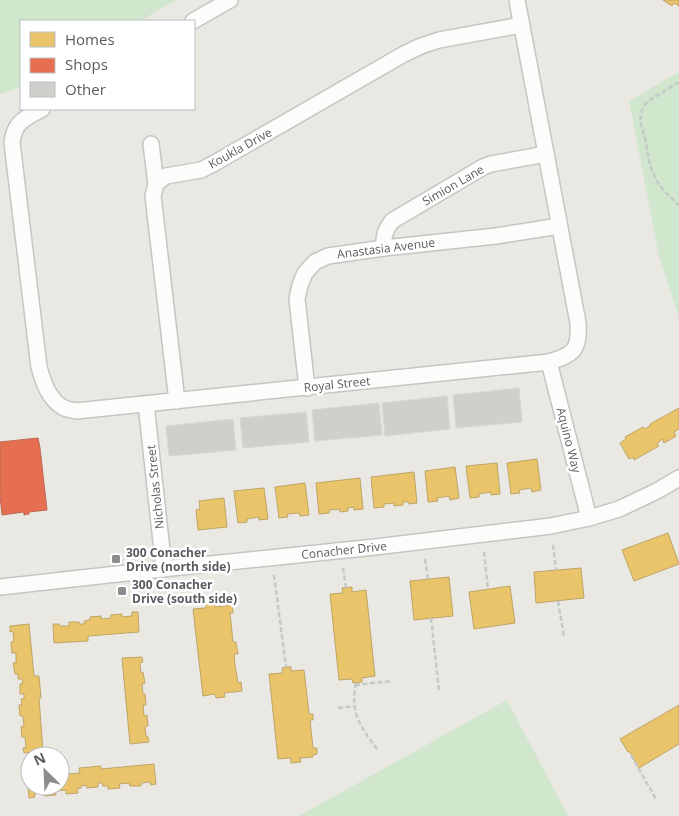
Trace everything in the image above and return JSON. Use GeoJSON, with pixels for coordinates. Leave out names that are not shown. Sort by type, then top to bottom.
{"type":"FeatureCollection","features":[{"type":"Feature","properties":{"kind":"street"},"geometry":{"type":"LineString","coordinates":[[195,20],[230,0]]}},
{"type":"Feature","properties":{"kind":"street","name":"Royal Street"},"geometry":{"type":"LineString","coordinates":[[40,110],[17,125],[12,143],[39,367],[42,381],[47,390],[64,408],[76,411],[550,362],[562,359],[571,353],[577,345],[579,335],[578,323],[517,0]]}},
{"type":"Feature","properties":{"kind":"street","name":"Koukla Drive"},"geometry":{"type":"LineString","coordinates":[[156,184],[166,176],[201,170],[213,164],[421,46],[439,40],[521,25]]}},
{"type":"Feature","properties":{"kind":"street"},"geometry":{"type":"LineString","coordinates":[[151,144],[156,184],[154,196],[177,401]]}},
{"type":"Feature","properties":{"kind":"street","name":"Simion Lane"},"geometry":{"type":"LineString","coordinates":[[384,248],[383,238],[392,221],[483,167],[546,154]]}},
{"type":"Feature","properties":{"kind":"street","name":"Anastasia Avenue"},"geometry":{"type":"LineString","coordinates":[[306,388],[297,299],[300,284],[305,273],[315,262],[328,256],[496,236],[560,226]]}},
{"type":"Feature","properties":{"kind":"street","name":"Aquino Way"},"geometry":{"type":"LineString","coordinates":[[550,362],[589,518]]}},
{"type":"Feature","properties":{"kind":"street","name":"Nicholas Street"},"geometry":{"type":"LineString","coordinates":[[146,404],[164,569]]}},
{"type":"Feature","properties":{"kind":"street","name":"Conacher Drive"},"geometry":{"type":"LineString","coordinates":[[0,588],[551,526],[619,509],[679,478]]}},
{"type":"Feature","properties":{"kind":"path"},"geometry":{"type":"LineString","coordinates":[[679,82],[646,103],[642,110],[640,121],[650,165],[656,180],[663,190],[679,205]]}},
{"type":"Feature","properties":{"kind":"path"},"geometry":{"type":"LineString","coordinates":[[553,545],[556,570]]}},
{"type":"Feature","properties":{"kind":"path"},"geometry":{"type":"LineString","coordinates":[[484,552],[488,589]]}},
{"type":"Feature","properties":{"kind":"path"},"geometry":{"type":"LineString","coordinates":[[425,559],[428,579]]}},
{"type":"Feature","properties":{"kind":"path"},"geometry":{"type":"LineString","coordinates":[[343,568],[346,588]]}},
{"type":"Feature","properties":{"kind":"path"},"geometry":{"type":"LineString","coordinates":[[274,575],[286,668]]}},
{"type":"Feature","properties":{"kind":"path"},"geometry":{"type":"LineString","coordinates":[[558,600],[564,636]]}},
{"type":"Feature","properties":{"kind":"path"},"geometry":{"type":"LineString","coordinates":[[431,618],[439,690]]}},
{"type":"Feature","properties":{"kind":"path"},"geometry":{"type":"LineString","coordinates":[[378,750],[357,720],[354,694],[356,684],[391,682]]}},
{"type":"Feature","properties":{"kind":"path"},"geometry":{"type":"LineString","coordinates":[[338,708],[356,706]]}},
{"type":"Feature","properties":{"kind":"path"},"geometry":{"type":"LineString","coordinates":[[631,755],[656,799]]}},
{"type":"Feature","properties":{"kind":"green space"},"geometry":{"type":"Polygon","coordinates":[[[0,0],[176,0],[142,20],[20,20],[20,87],[0,94],[0,0]]]}},
{"type":"Feature","properties":{"kind":"green space"},"geometry":{"type":"Polygon","coordinates":[[[679,72],[679,317],[659,256],[629,101],[679,72]]]}},
{"type":"Feature","properties":{"kind":"green space"},"geometry":{"type":"Polygon","coordinates":[[[507,700],[568,816],[299,816],[507,700]]]}},
{"type":"Feature","properties":{"kind":"building: Homes"},"geometry":{"type":"Polygon","coordinates":[[[663,0],[679,0],[679,6],[674,3],[672,6],[663,0]]]}},
{"type":"Feature","properties":{"kind":"building: Homes"},"geometry":{"type":"Polygon","coordinates":[[[679,408],[679,429],[674,432],[676,436],[664,443],[662,439],[657,444],[659,446],[634,460],[633,457],[629,459],[620,443],[626,439],[625,437],[643,427],[644,429],[650,426],[650,424],[679,408]]]}},
{"type":"Feature","properties":{"kind":"building: Homes"},"geometry":{"type":"Polygon","coordinates":[[[537,459],[541,490],[532,492],[531,488],[519,490],[520,493],[511,494],[507,463],[537,459]]]}},
{"type":"Feature","properties":{"kind":"building: Homes"},"geometry":{"type":"Polygon","coordinates":[[[497,463],[500,494],[491,495],[491,492],[479,494],[479,497],[470,498],[466,466],[497,463]]]}},
{"type":"Feature","properties":{"kind":"building: Homes"},"geometry":{"type":"Polygon","coordinates":[[[455,467],[459,498],[450,500],[449,496],[437,498],[438,501],[428,502],[425,471],[455,467]]]}},
{"type":"Feature","properties":{"kind":"building: Homes"},"geometry":{"type":"Polygon","coordinates":[[[414,472],[417,503],[409,504],[409,502],[403,502],[403,505],[394,506],[394,503],[384,504],[384,507],[374,508],[371,477],[414,472]]]}},
{"type":"Feature","properties":{"kind":"building: Homes"},"geometry":{"type":"Polygon","coordinates":[[[360,478],[363,509],[354,510],[354,507],[348,508],[348,511],[340,512],[340,509],[329,510],[329,513],[319,514],[316,483],[360,478]]]}},
{"type":"Feature","properties":{"kind":"building: Homes"},"geometry":{"type":"Polygon","coordinates":[[[305,483],[309,515],[300,516],[299,513],[287,514],[288,517],[279,518],[275,487],[305,483]]]}},
{"type":"Feature","properties":{"kind":"building: Homes"},"geometry":{"type":"Polygon","coordinates":[[[264,488],[268,519],[259,520],[259,517],[247,519],[247,522],[238,523],[234,491],[264,488]]]}},
{"type":"Feature","properties":{"kind":"building: Homes"},"geometry":{"type":"Polygon","coordinates":[[[224,498],[227,527],[198,530],[196,510],[200,509],[199,501],[224,498]]]}},
{"type":"Feature","properties":{"kind":"building: Homes"},"geometry":{"type":"Polygon","coordinates":[[[668,533],[679,564],[634,581],[622,550],[668,533]]]}},
{"type":"Feature","properties":{"kind":"building: Homes"},"geometry":{"type":"Polygon","coordinates":[[[581,568],[584,598],[536,603],[534,572],[581,568]]]}},
{"type":"Feature","properties":{"kind":"building: Homes"},"geometry":{"type":"Polygon","coordinates":[[[449,577],[453,616],[414,620],[410,581],[449,577]]]}},
{"type":"Feature","properties":{"kind":"building: Homes"},"geometry":{"type":"Polygon","coordinates":[[[510,586],[515,623],[474,629],[469,592],[510,586]]]}},
{"type":"Feature","properties":{"kind":"building: Homes"},"geometry":{"type":"Polygon","coordinates":[[[352,587],[352,592],[366,590],[375,676],[362,678],[362,682],[353,683],[352,679],[339,680],[330,594],[343,593],[342,588],[352,587]]]}},
{"type":"Feature","properties":{"kind":"building: Homes"},"geometry":{"type":"Polygon","coordinates":[[[206,603],[215,603],[215,607],[232,605],[233,613],[230,613],[233,642],[236,642],[238,654],[234,654],[235,665],[238,683],[241,682],[242,691],[224,693],[225,697],[216,698],[215,694],[203,696],[193,609],[206,608],[206,603]]]}},
{"type":"Feature","properties":{"kind":"building: Homes"},"geometry":{"type":"Polygon","coordinates":[[[132,612],[138,612],[139,632],[88,636],[88,641],[54,643],[53,624],[69,626],[69,622],[79,622],[79,624],[85,624],[84,621],[90,620],[90,617],[101,616],[101,619],[111,618],[111,615],[122,614],[122,617],[132,616],[132,612]]]}},
{"type":"Feature","properties":{"kind":"building: Homes"},"geometry":{"type":"Polygon","coordinates":[[[29,624],[34,676],[39,676],[43,746],[26,746],[25,737],[22,737],[21,727],[24,726],[23,716],[20,716],[19,705],[22,705],[21,699],[24,699],[24,694],[20,694],[20,684],[23,683],[22,679],[18,679],[18,674],[15,674],[13,663],[16,663],[16,653],[12,653],[11,642],[14,641],[13,631],[10,632],[10,626],[29,624]]]}},
{"type":"Feature","properties":{"kind":"building: Homes"},"geometry":{"type":"Polygon","coordinates":[[[142,657],[143,662],[140,663],[145,683],[142,684],[146,705],[143,705],[144,716],[147,715],[148,726],[145,727],[149,742],[130,744],[122,658],[142,657]]]}},
{"type":"Feature","properties":{"kind":"building: Homes"},"geometry":{"type":"Polygon","coordinates":[[[291,667],[291,671],[304,670],[309,714],[313,714],[313,720],[310,720],[313,748],[317,748],[317,754],[313,755],[313,757],[300,758],[301,762],[291,763],[291,758],[278,759],[269,674],[283,673],[282,668],[291,667]]]}},
{"type":"Feature","properties":{"kind":"building: Homes"},"geometry":{"type":"Polygon","coordinates":[[[679,705],[679,744],[639,768],[620,739],[679,705]]]}},
{"type":"Feature","properties":{"kind":"building: Homes"},"geometry":{"type":"Polygon","coordinates":[[[154,764],[156,784],[151,785],[149,782],[141,783],[141,786],[130,786],[129,783],[119,784],[120,788],[108,789],[108,786],[98,783],[98,787],[87,788],[86,785],[81,786],[81,788],[77,789],[78,793],[70,794],[70,774],[80,773],[79,768],[101,766],[101,769],[154,764]]]}},
{"type":"Feature","properties":{"kind":"building: Shops"},"geometry":{"type":"Polygon","coordinates":[[[38,438],[47,510],[29,512],[29,514],[24,515],[24,512],[2,515],[0,442],[38,438]]]}},
{"type":"Feature","properties":{"kind":"building: Other"},"geometry":{"type":"Polygon","coordinates":[[[519,388],[522,422],[456,428],[453,395],[519,388]]]}},
{"type":"Feature","properties":{"kind":"building: Other"},"geometry":{"type":"Polygon","coordinates":[[[447,396],[450,429],[385,436],[382,403],[447,396]]]}},
{"type":"Feature","properties":{"kind":"building: Other"},"geometry":{"type":"Polygon","coordinates":[[[379,403],[382,435],[315,441],[312,410],[379,403]]]}},
{"type":"Feature","properties":{"kind":"building: Other"},"geometry":{"type":"Polygon","coordinates":[[[306,412],[309,442],[243,448],[240,418],[306,412]]]}},
{"type":"Feature","properties":{"kind":"building: Other"},"geometry":{"type":"Polygon","coordinates":[[[233,419],[236,450],[169,456],[166,426],[233,419]]]}},
{"type":"Feature","properties":{"kind":"place","name":"300 Conacher Drive (north side)"},"geometry":{"type":"Point","coordinates":[116,559]}},
{"type":"Feature","properties":{"kind":"place","name":"300 Conacher Drive (south side)"},"geometry":{"type":"Point","coordinates":[122,591]}}]}
